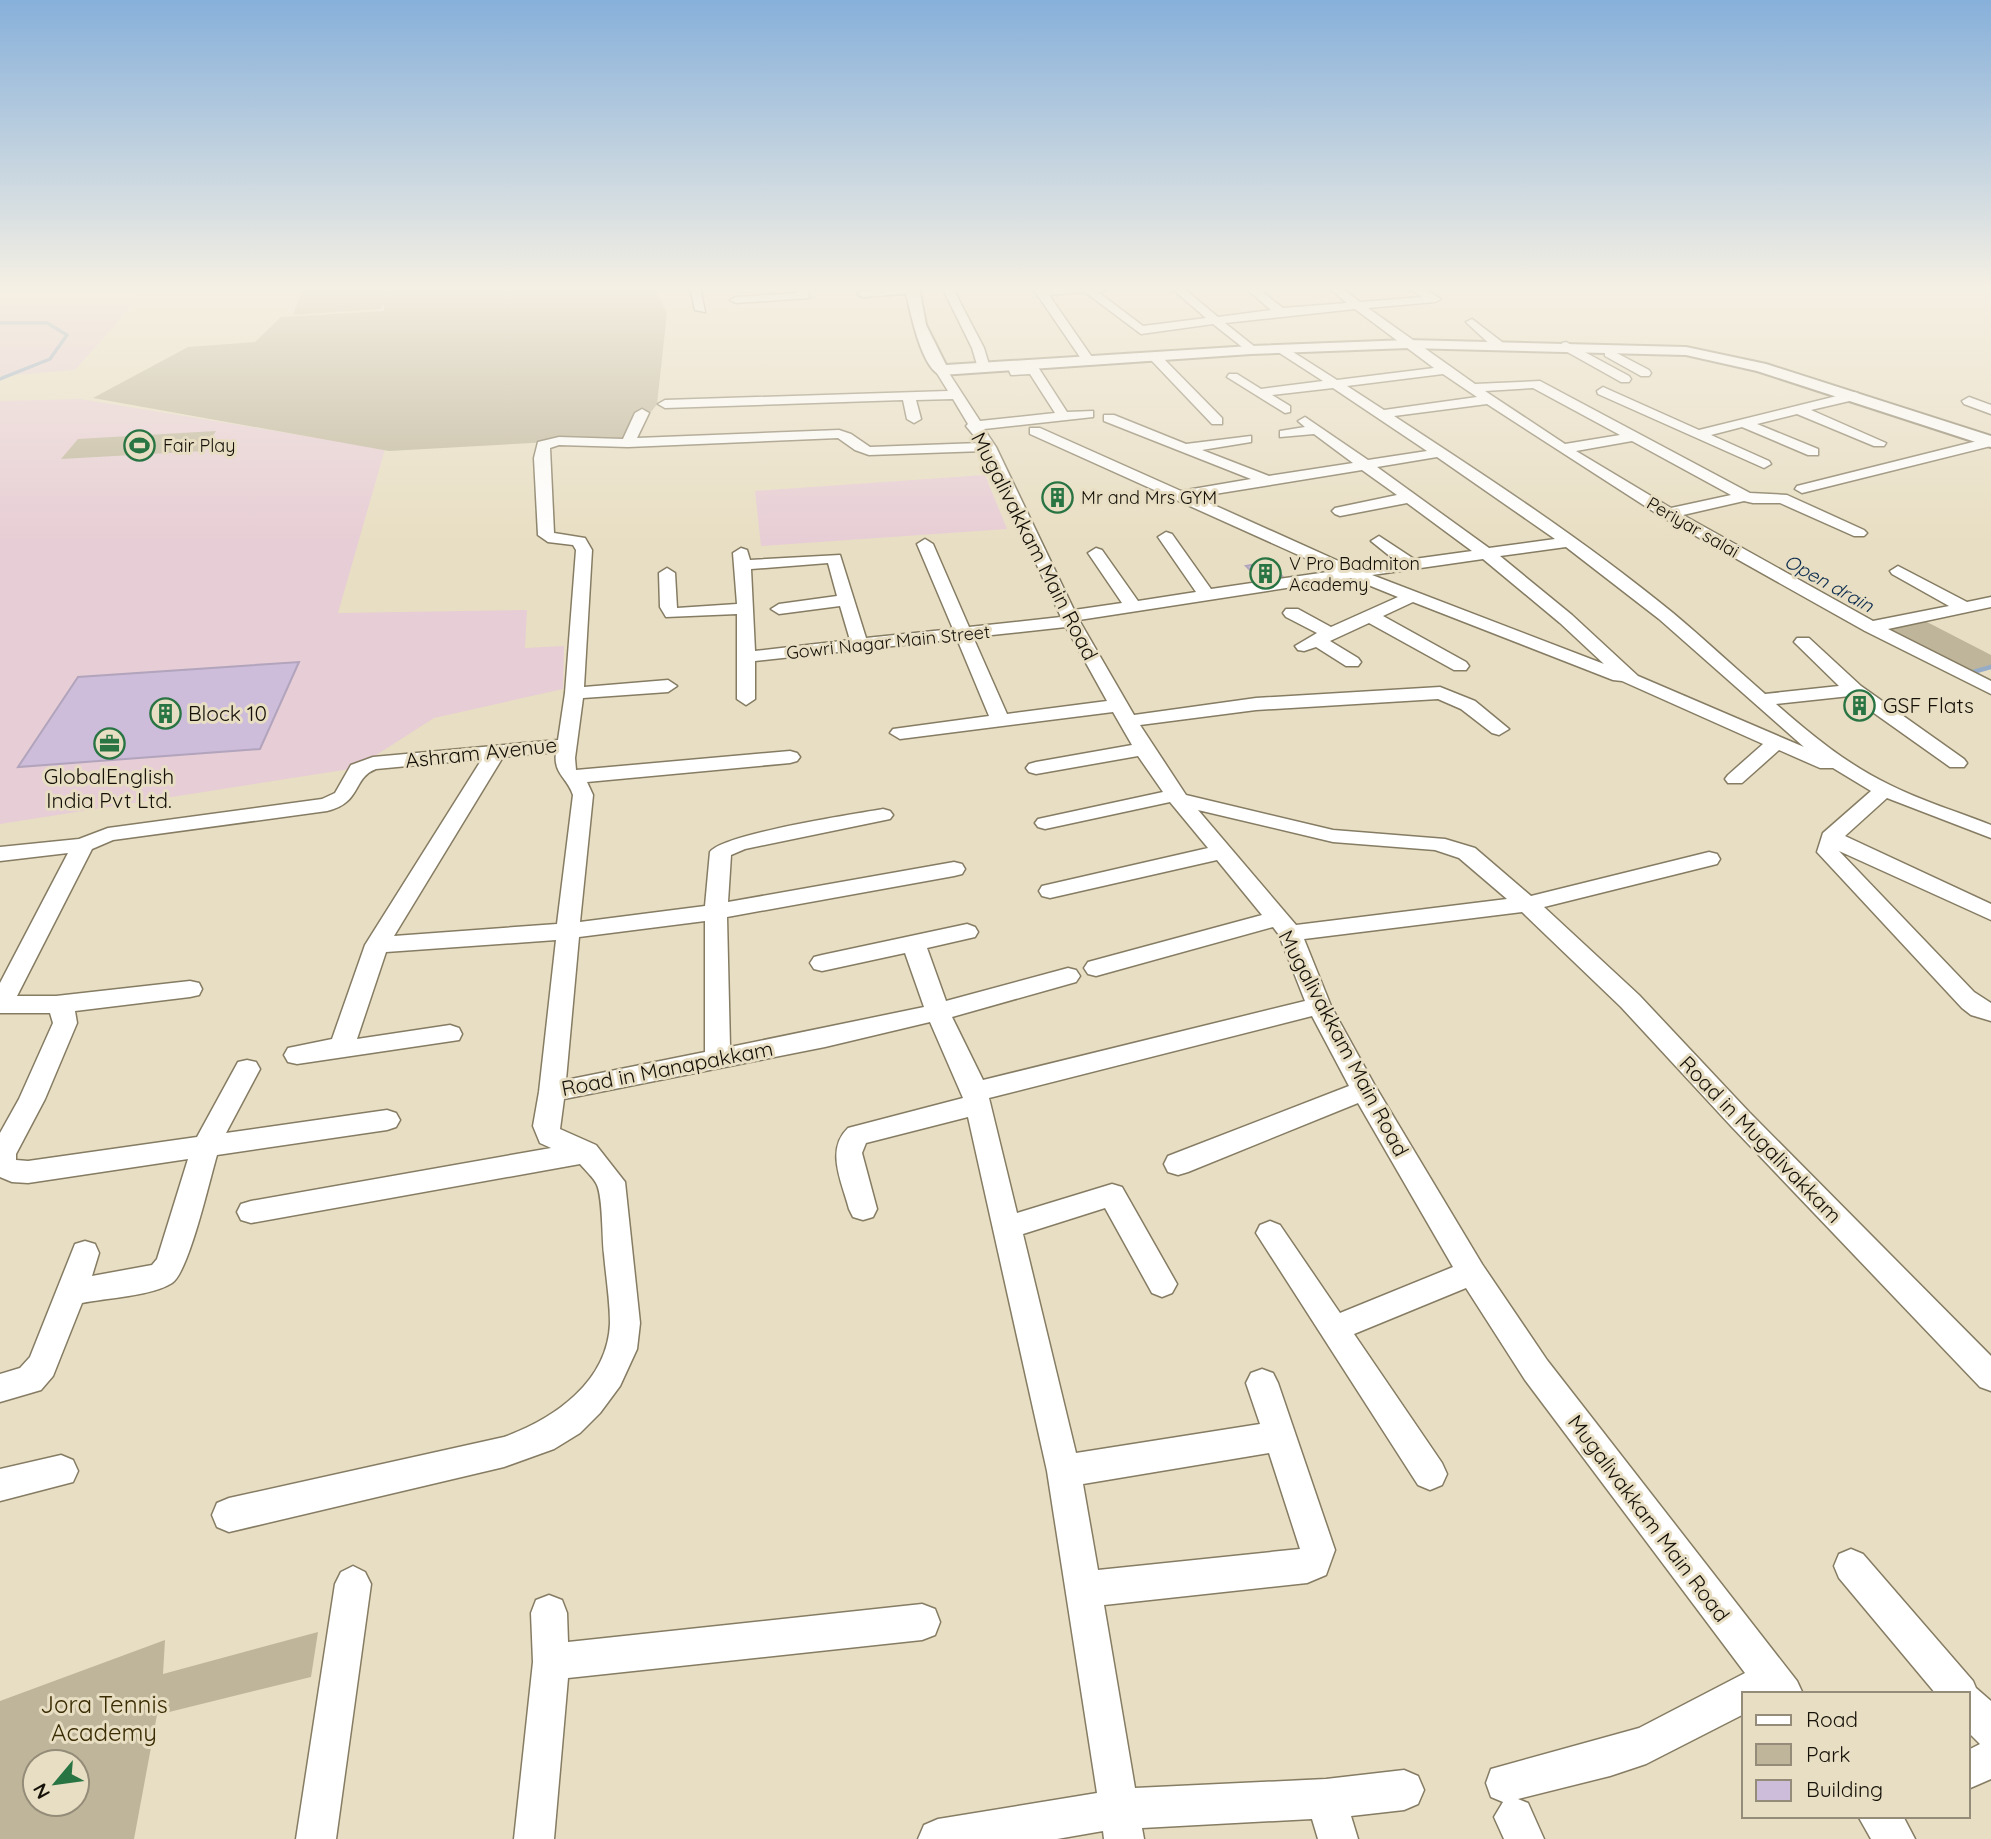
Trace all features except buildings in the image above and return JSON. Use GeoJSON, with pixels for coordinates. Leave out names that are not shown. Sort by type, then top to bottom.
{"type":"FeatureCollection","features":[{"type":"Feature","properties":{"kind":"main road"},"geometry":{"type":"LineString","coordinates":[[1782,373],[1990,442]]}},
{"type":"Feature","properties":{"kind":"street","name":"Mugalivakkam Main Road"},"geometry":{"type":"LineString","coordinates":[[942,373],[973,426],[989,447],[1070,618],[1144,749],[1177,798],[1284,926],[1320,1006],[1364,1090],[1472,1273],[1536,1370],[1778,1686]]}},
{"type":"Feature","properties":{"kind":"street"},"geometry":{"type":"LineString","coordinates":[[1036,373],[1063,416]]}},
{"type":"Feature","properties":{"kind":"street"},"geometry":{"type":"LineString","coordinates":[[1170,373],[1217,421]]}},
{"type":"Feature","properties":{"kind":"street"},"geometry":{"type":"LineString","coordinates":[[1318,373],[1567,542],[1666,615],[1761,700],[1852,775]]}},
{"type":"Feature","properties":{"kind":"street"},"geometry":{"type":"LineString","coordinates":[[1259,393],[1424,373]]}},
{"type":"Feature","properties":{"kind":"street","name":"Periyar salai"},"geometry":{"type":"LineString","coordinates":[[1451,373],[1563,449],[1667,514],[1871,627],[1991,688]]}},
{"type":"Feature","properties":{"kind":"street"},"geometry":{"type":"LineString","coordinates":[[1614,373],[1625,379]]}},
{"type":"Feature","properties":{"kind":"street"},"geometry":{"type":"LineString","coordinates":[[1233,377],[1285,409]]}},
{"type":"Feature","properties":{"kind":"street"},"geometry":{"type":"LineString","coordinates":[[1474,388],[1535,384],[1745,496],[1753,499],[1782,498],[1859,533]]}},
{"type":"Feature","properties":{"kind":"street"},"geometry":{"type":"LineString","coordinates":[[1602,391],[1764,464]]}},
{"type":"Feature","properties":{"kind":"street"},"geometry":{"type":"LineString","coordinates":[[665,404],[954,395]]}},
{"type":"Feature","properties":{"kind":"street"},"geometry":{"type":"LineString","coordinates":[[1698,434],[1853,396]]}},
{"type":"Feature","properties":{"kind":"street"},"geometry":{"type":"LineString","coordinates":[[909,398],[914,419]]}},
{"type":"Feature","properties":{"kind":"street"},"geometry":{"type":"LineString","coordinates":[[1382,414],[1492,399]]}},
{"type":"Feature","properties":{"kind":"street"},"geometry":{"type":"LineString","coordinates":[[799,400],[799,419]]}},
{"type":"Feature","properties":{"kind":"street"},"geometry":{"type":"LineString","coordinates":[[1969,401],[1991,410]]}},
{"type":"Feature","properties":{"kind":"street"},"geometry":{"type":"LineString","coordinates":[[723,421],[725,402]]}},
{"type":"Feature","properties":{"kind":"street"},"geometry":{"type":"LineString","coordinates":[[1799,410],[1879,443]]}},
{"type":"Feature","properties":{"kind":"street"},"geometry":{"type":"LineString","coordinates":[[642,413],[628,443],[839,434],[849,438],[855,446],[869,451],[989,447]]}},
{"type":"Feature","properties":{"kind":"street"},"geometry":{"type":"LineString","coordinates":[[973,426],[1088,414]]}},
{"type":"Feature","properties":{"kind":"street"},"geometry":{"type":"LineString","coordinates":[[1109,418],[1266,481]]}},
{"type":"Feature","properties":{"kind":"street"},"geometry":{"type":"LineString","coordinates":[[1744,423],[1813,452]]}},
{"type":"Feature","properties":{"kind":"street"},"geometry":{"type":"LineString","coordinates":[[1285,434],[1311,425],[1557,611],[1632,681]]}},
{"type":"Feature","properties":{"kind":"street"},"geometry":{"type":"LineString","coordinates":[[1035,431],[1352,573],[1632,681],[1884,790],[1991,832]]}},
{"type":"Feature","properties":{"kind":"street"},"geometry":{"type":"LineString","coordinates":[[1563,449],[1633,437]]}},
{"type":"Feature","properties":{"kind":"street"},"geometry":{"type":"LineString","coordinates":[[1186,448],[1245,439]]}},
{"type":"Feature","properties":{"kind":"street","name":"Ashram Avenue"},"geometry":{"type":"LineString","coordinates":[[0,854],[83,845],[108,834],[327,805],[343,797],[358,769],[373,763],[567,745],[574,693],[584,550],[579,541],[554,539],[546,535],[541,458],[543,445],[550,442],[628,443]]}},
{"type":"Feature","properties":{"kind":"street"},"geometry":{"type":"LineString","coordinates":[[1802,489],[1990,442]]}},
{"type":"Feature","properties":{"kind":"street"},"geometry":{"type":"LineString","coordinates":[[1183,495],[1438,453]]}},
{"type":"Feature","properties":{"kind":"street"},"geometry":{"type":"LineString","coordinates":[[1667,514],[1745,496]]}},
{"type":"Feature","properties":{"kind":"street"},"geometry":{"type":"LineString","coordinates":[[1340,510],[1408,498]]}},
{"type":"Feature","properties":{"kind":"street"},"geometry":{"type":"LineString","coordinates":[[1166,537],[1207,595]]}},
{"type":"Feature","properties":{"kind":"street"},"geometry":{"type":"LineString","coordinates":[[1379,541],[1410,564]]}},
{"type":"Feature","properties":{"kind":"street","name":"Gowri Nagar Main Street"},"geometry":{"type":"LineString","coordinates":[[747,657],[964,634],[1133,606],[1567,542]]}},
{"type":"Feature","properties":{"kind":"street"},"geometry":{"type":"LineString","coordinates":[[925,544],[1000,720]]}},
{"type":"Feature","properties":{"kind":"street"},"geometry":{"type":"LineString","coordinates":[[1096,553],[1133,606]]}},
{"type":"Feature","properties":{"kind":"street"},"geometry":{"type":"LineString","coordinates":[[746,699],[746,608],[741,559],[834,558],[860,646]]}},
{"type":"Feature","properties":{"kind":"street"},"geometry":{"type":"LineString","coordinates":[[1898,571],[1966,608]]}},
{"type":"Feature","properties":{"kind":"street"},"geometry":{"type":"LineString","coordinates":[[667,573],[668,607],[672,613],[746,608]]}},
{"type":"Feature","properties":{"kind":"street"},"geometry":{"type":"LineString","coordinates":[[1317,640],[1413,596]]}},
{"type":"Feature","properties":{"kind":"street"},"geometry":{"type":"LineString","coordinates":[[779,609],[848,600]]}},
{"type":"Feature","properties":{"kind":"street"},"geometry":{"type":"LineString","coordinates":[[1871,627],[1991,602]]}},
{"type":"Feature","properties":{"kind":"street"},"geometry":{"type":"LineString","coordinates":[[1293,613],[1317,640],[1352,662]]}},
{"type":"Feature","properties":{"kind":"street"},"geometry":{"type":"LineString","coordinates":[[1370,616],[1460,666]]}},
{"type":"Feature","properties":{"kind":"street"},"geometry":{"type":"LineString","coordinates":[[1803,642],[1854,690],[1957,763]]}},
{"type":"Feature","properties":{"kind":"street"},"geometry":{"type":"LineString","coordinates":[[1970,676],[1991,671]]}},
{"type":"Feature","properties":{"kind":"street"},"geometry":{"type":"LineString","coordinates":[[574,693],[668,686]]}},
{"type":"Feature","properties":{"kind":"street"},"geometry":{"type":"LineString","coordinates":[[1761,700],[1854,690]]}},
{"type":"Feature","properties":{"kind":"street"},"geometry":{"type":"LineString","coordinates":[[900,733],[1000,720],[1440,693],[1460,700],[1499,729]]}},
{"type":"Feature","properties":{"kind":"street"},"geometry":{"type":"LineString","coordinates":[[1735,779],[1777,742]]}},
{"type":"Feature","properties":{"kind":"street","name":"Road in Manapakkam"},"geometry":{"type":"LineString","coordinates":[[567,745],[563,764],[570,777],[582,789],[583,795],[552,1092],[938,1012],[1068,976]]}},
{"type":"Feature","properties":{"kind":"street"},"geometry":{"type":"LineString","coordinates":[[1036,768],[1144,749]]}},
{"type":"Feature","properties":{"kind":"street"},"geometry":{"type":"LineString","coordinates":[[345,1046],[344,1040],[377,945],[497,751]]}},
{"type":"Feature","properties":{"kind":"street"},"geometry":{"type":"LineString","coordinates":[[570,777],[789,757]]}},
{"type":"Feature","properties":{"kind":"street"},"geometry":{"type":"LineString","coordinates":[[1829,845],[1884,790]]}},
{"type":"Feature","properties":{"kind":"street"},"geometry":{"type":"LineString","coordinates":[[1045,823],[1177,798]]}},
{"type":"Feature","properties":{"kind":"street","name":"Road in Mugalivakkam"},"geometry":{"type":"LineString","coordinates":[[1177,798],[1333,836],[1451,847],[1467,853],[1527,904],[1630,1001],[1740,1119],[1991,1377]]}},
{"type":"Feature","properties":{"kind":"street"},"geometry":{"type":"LineString","coordinates":[[718,1058],[716,912],[721,852],[729,846],[883,815]]}},
{"type":"Feature","properties":{"kind":"street"},"geometry":{"type":"LineString","coordinates":[[83,845],[1,1004],[56,1005],[190,989]]}},
{"type":"Feature","properties":{"kind":"street"},"geometry":{"type":"LineString","coordinates":[[1829,845],[1991,913]]}},
{"type":"Feature","properties":{"kind":"street"},"geometry":{"type":"LineString","coordinates":[[1829,845],[1954,985],[1974,1004],[1991,1013]]}},
{"type":"Feature","properties":{"kind":"street"},"geometry":{"type":"LineString","coordinates":[[1050,891],[1221,852]]}},
{"type":"Feature","properties":{"kind":"street"},"geometry":{"type":"LineString","coordinates":[[1096,968],[1284,926],[1527,904],[1709,859]]}},
{"type":"Feature","properties":{"kind":"street"},"geometry":{"type":"LineString","coordinates":[[377,945],[568,931],[716,912],[954,869]]}},
{"type":"Feature","properties":{"kind":"street"},"geometry":{"type":"LineString","coordinates":[[822,963],[967,932]]}},
{"type":"Feature","properties":{"kind":"street"},"geometry":{"type":"LineString","coordinates":[[913,943],[938,1012],[977,1098],[1064,1471],[1121,1824]]}},
{"type":"Feature","properties":{"kind":"street"},"geometry":{"type":"LineString","coordinates":[[56,1005],[64,1013],[65,1023],[32,1099],[2,1154],[4,1165],[12,1171],[27,1172],[387,1120]]}},
{"type":"Feature","properties":{"kind":"street"},"geometry":{"type":"LineString","coordinates":[[863,1209],[848,1153],[849,1143],[857,1135],[977,1098],[1320,1006]]}},
{"type":"Feature","properties":{"kind":"street"},"geometry":{"type":"LineString","coordinates":[[297,1055],[345,1046],[352,1049],[450,1034]]}},
{"type":"Feature","properties":{"kind":"street"},"geometry":{"type":"LineString","coordinates":[[71,1292],[162,1274],[170,1265],[206,1146],[247,1069]]}},
{"type":"Feature","properties":{"kind":"street"},"geometry":{"type":"LineString","coordinates":[[1178,1164],[1364,1090]]}},
{"type":"Feature","properties":{"kind":"street"},"geometry":{"type":"LineString","coordinates":[[229,1515],[504,1452],[544,1438],[569,1422],[589,1403],[609,1376],[622,1349],[625,1323],[611,1182],[586,1152],[549,1136],[546,1126],[552,1092]]}},
{"type":"Feature","properties":{"kind":"street"},"geometry":{"type":"LineString","coordinates":[[251,1212],[586,1152]]}},
{"type":"Feature","properties":{"kind":"street"},"geometry":{"type":"LineString","coordinates":[[1006,1228],[1112,1195],[1162,1284]]}},
{"type":"Feature","properties":{"kind":"street"},"geometry":{"type":"LineString","coordinates":[[1270,1233],[1430,1474]]}},
{"type":"Feature","properties":{"kind":"street"},"geometry":{"type":"LineString","coordinates":[[0,1388],[30,1380],[42,1366],[85,1253]]}},
{"type":"Feature","properties":{"kind":"street"},"geometry":{"type":"LineString","coordinates":[[1333,1329],[1472,1273]]}},
{"type":"Feature","properties":{"kind":"street"},"geometry":{"type":"LineString","coordinates":[[1083,1589],[1307,1566],[1314,1563],[1318,1550],[1262,1383]]}},
{"type":"Feature","properties":{"kind":"street"},"geometry":{"type":"LineString","coordinates":[[1064,1471],[1279,1436]]}},
{"type":"Feature","properties":{"kind":"street"},"geometry":{"type":"LineString","coordinates":[[0,1485],[61,1471]]}},
{"type":"Feature","properties":{"kind":"street"},"geometry":{"type":"LineString","coordinates":[[1851,1566],[1958,1692]]}},
{"type":"Feature","properties":{"kind":"street"},"geometry":{"type":"LineString","coordinates":[[316,1839],[353,1584]]}},
{"type":"Feature","properties":{"kind":"street"},"geometry":{"type":"LineString","coordinates":[[534,1839],[551,1662],[549,1613]]}},
{"type":"Feature","properties":{"kind":"street"},"geometry":{"type":"LineString","coordinates":[[551,1662],[922,1622]]}},
{"type":"Feature","properties":{"kind":"street"},"geometry":{"type":"LineString","coordinates":[[1514,1813],[1610,1757],[1646,1745],[1742,1702]]}},
{"type":"Feature","properties":{"kind":"street"},"geometry":{"type":"LineString","coordinates":[[1970,1705],[1991,1730]]}},
{"type":"Feature","properties":{"kind":"street"},"geometry":{"type":"LineString","coordinates":[[1970,1769],[1991,1759]]}},
{"type":"Feature","properties":{"kind":"street"},"geometry":{"type":"LineString","coordinates":[[938,1839],[1121,1824],[1404,1790]]}},
{"type":"Feature","properties":{"kind":"street"},"geometry":{"type":"LineString","coordinates":[[1326,1798],[1338,1839]]}},
{"type":"Feature","properties":{"kind":"street"},"geometry":{"type":"LineString","coordinates":[[1879,1818],[1895,1839]]}},
{"type":"Feature","properties":{"kind":"shaded area"},"geometry":{"type":"Polygon","coordinates":[[[0,373],[40,373],[0,376],[0,373]]]}},
{"type":"Feature","properties":{"kind":"shaded area"},"geometry":{"type":"Polygon","coordinates":[[[80,399],[385,449],[338,613],[527,610],[525,648],[564,646],[563,689],[434,718],[356,768],[0,824],[0,401],[80,399]]]}},
{"type":"Feature","properties":{"kind":"shaded area"},"geometry":{"type":"Polygon","coordinates":[[[985,475],[1007,529],[761,546],[755,491],[985,475]]]}},
{"type":"Feature","properties":{"kind":"green space"},"geometry":{"type":"Polygon","coordinates":[[[140,373],[660,373],[657,404],[628,443],[550,442],[389,451],[93,398],[140,373]]]}},
{"type":"Feature","properties":{"kind":"green space","name":"Fair Play"},"geometry":{"type":"Polygon","coordinates":[[[216,431],[203,451],[61,459],[78,439],[216,431]]]}},
{"type":"Feature","properties":{"kind":"green space"},"geometry":{"type":"Polygon","coordinates":[[[1925,621],[1991,655],[1991,665],[1962,673],[1884,630],[1925,621]]]}},
{"type":"Feature","properties":{"kind":"green space","name":"Jora Tennis Academy"},"geometry":{"type":"Polygon","coordinates":[[[318,1632],[311,1677],[157,1715],[134,1839],[0,1839],[0,1701],[165,1640],[163,1674],[318,1632]]]}},
{"type":"Feature","properties":{"kind":"waterway"},"geometry":{"type":"LineString","coordinates":[[0,379],[15,373]]}},
{"type":"Feature","properties":{"kind":"waterway","name":"Open drain"},"geometry":{"type":"LineString","coordinates":[[1966,674],[1991,667]]}},
{"type":"Feature","properties":{"kind":"place","name":"Fair Play"},"geometry":{"type":"Point","coordinates":[140,445]}},
{"type":"Feature","properties":{"kind":"place","name":"Mr and Mrs GYM"},"geometry":{"type":"Point","coordinates":[1058,497]}},
{"type":"Feature","properties":{"kind":"place","name":"V Pro Badmiton Academy"},"geometry":{"type":"Point","coordinates":[1266,573]}},
{"type":"Feature","properties":{"kind":"place","name":"GSF Flats"},"geometry":{"type":"Point","coordinates":[1860,705]}},
{"type":"Feature","properties":{"kind":"place","name":"Block 10"},"geometry":{"type":"Point","coordinates":[165,713]}},
{"type":"Feature","properties":{"kind":"place","name":"GlobalEnglish India Pvt Ltd."},"geometry":{"type":"Point","coordinates":[109,744]}}]}
